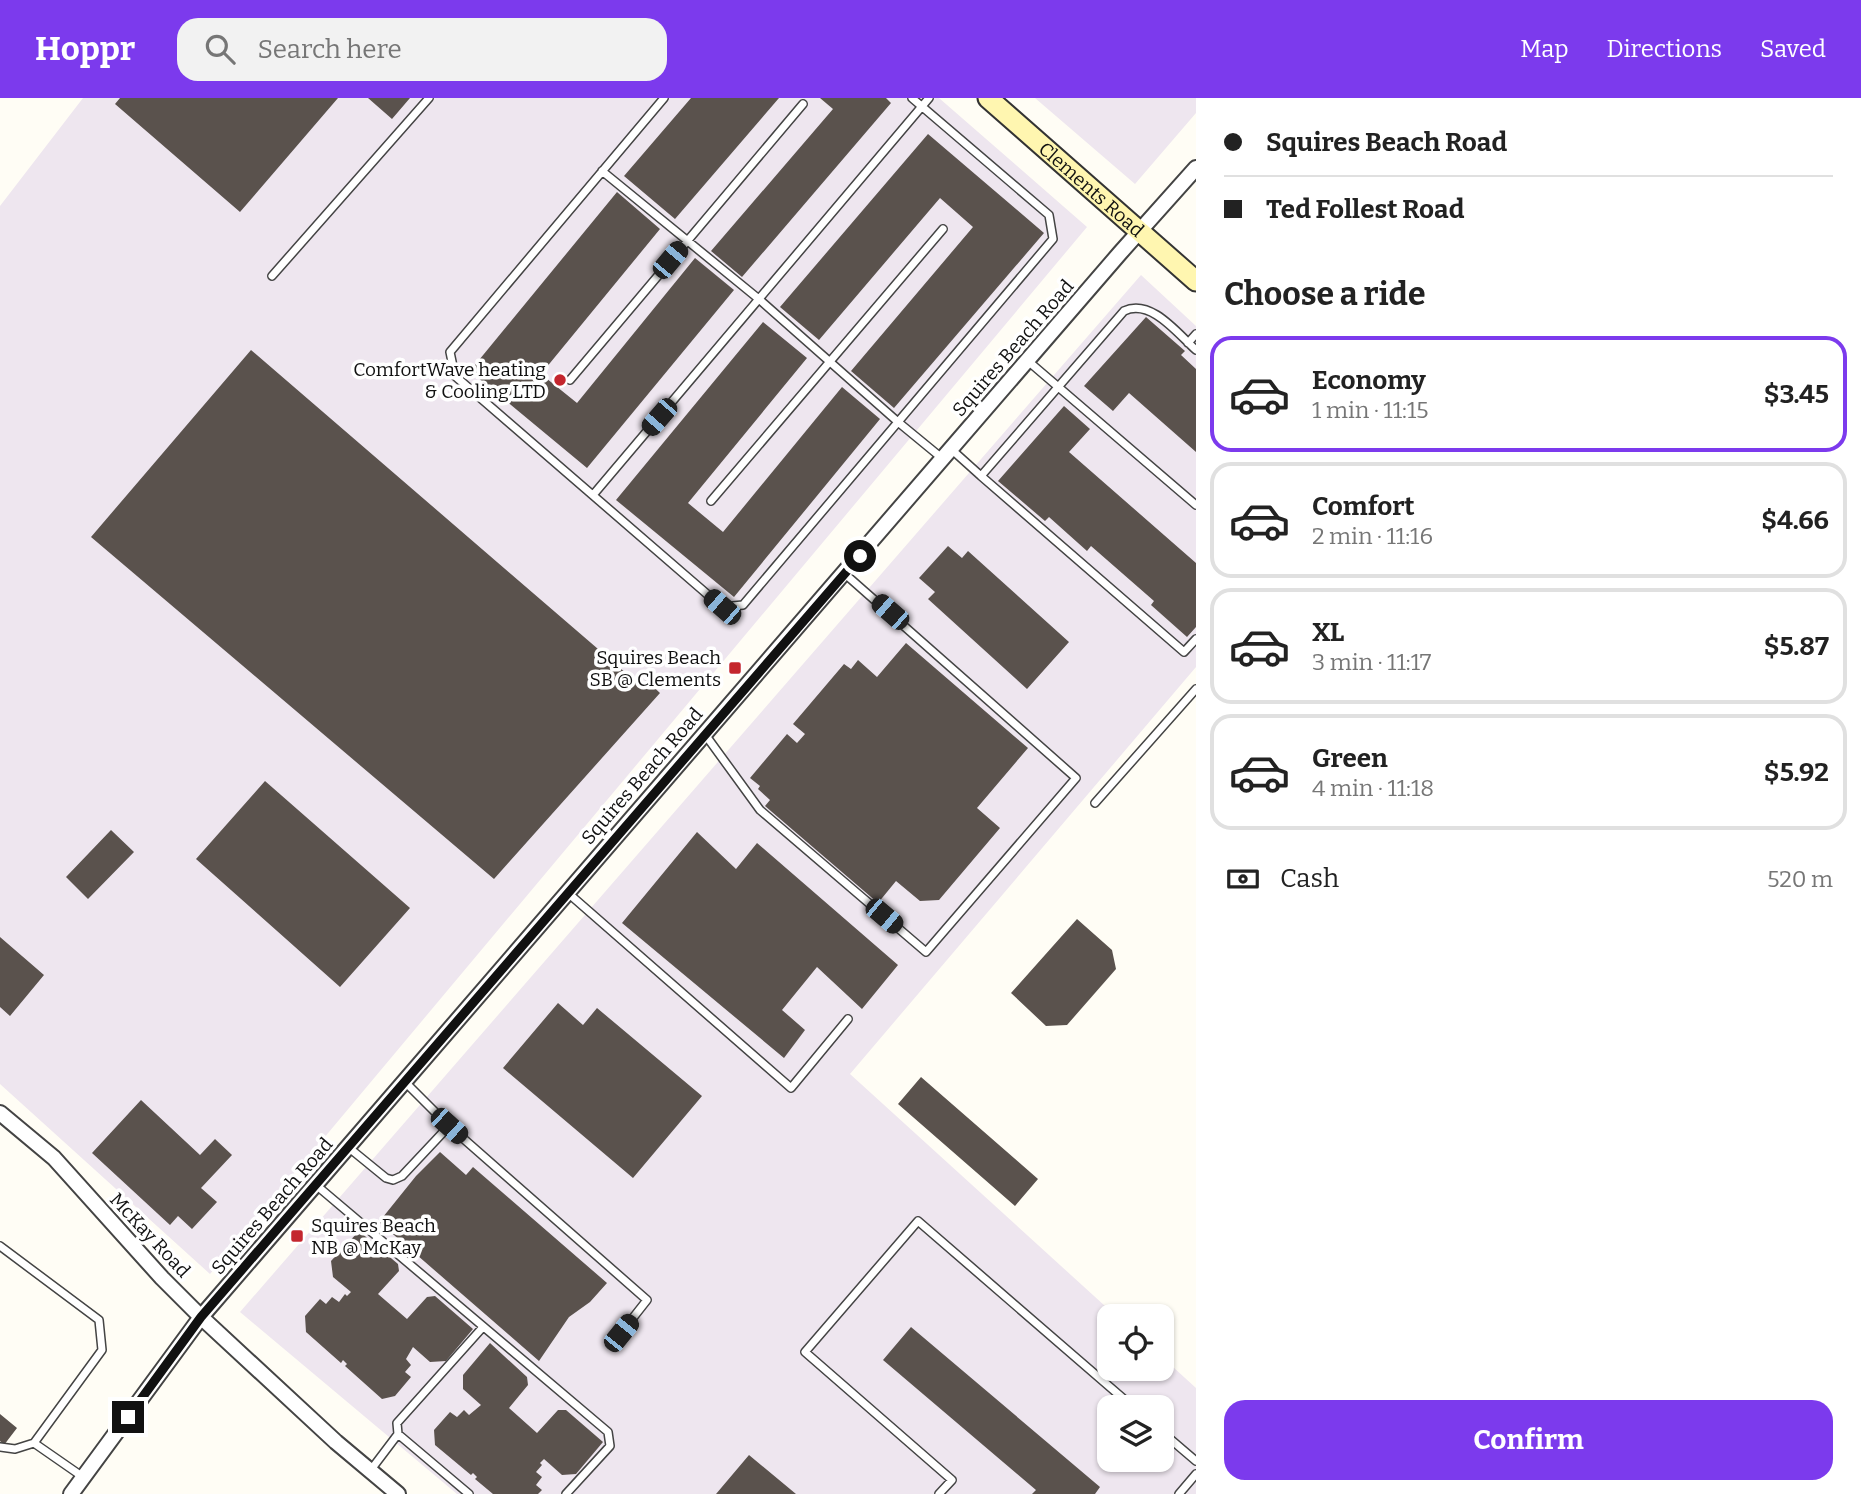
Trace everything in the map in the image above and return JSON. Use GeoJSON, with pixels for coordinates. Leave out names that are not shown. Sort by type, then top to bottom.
{"type":"FeatureCollection","features":[{"type":"Feature","properties":{"kind":"street","name":"Clements Road"},"geometry":{"type":"LineString","coordinates":[[988,98],[1196,281]]}},
{"type":"Feature","properties":{"kind":"street","name":"Squires Beach Road"},"geometry":{"type":"LineString","coordinates":[[71,1494],[201,1317],[1196,168]]}},
{"type":"Feature","properties":{"kind":"street","name":"McKay Road"},"geometry":{"type":"LineString","coordinates":[[0,1113],[54,1158],[162,1278],[201,1317],[336,1442],[398,1494]]}},
{"type":"Feature","properties":{"kind":"lane"},"geometry":{"type":"LineString","coordinates":[[272,276],[429,98]]}},
{"type":"Feature","properties":{"kind":"lane"},"geometry":{"type":"LineString","coordinates":[[663,98],[450,352],[455,376],[722,607],[743,605],[1053,239],[1049,215],[912,98]]}},
{"type":"Feature","properties":{"kind":"lane"},"geometry":{"type":"LineString","coordinates":[[593,495],[929,98]]}},
{"type":"Feature","properties":{"kind":"lane"},"geometry":{"type":"LineString","coordinates":[[570,380],[803,104]]}},
{"type":"Feature","properties":{"kind":"lane"},"geometry":{"type":"LineString","coordinates":[[602,170],[760,300],[898,422],[981,475],[1184,652],[1196,639]]}},
{"type":"Feature","properties":{"kind":"lane"},"geometry":{"type":"LineString","coordinates":[[711,501],[943,229]]}},
{"type":"Feature","properties":{"kind":"lane"},"geometry":{"type":"LineString","coordinates":[[981,475],[1118,317],[1131,308],[1138,307],[1152,312],[1196,350]]}},
{"type":"Feature","properties":{"kind":"lane"},"geometry":{"type":"LineString","coordinates":[[1188,343],[1196,334]]}},
{"type":"Feature","properties":{"kind":"lane"},"geometry":{"type":"LineString","coordinates":[[1028,361],[1196,505]]}},
{"type":"Feature","properties":{"kind":"lane"},"geometry":{"type":"LineString","coordinates":[[704,733],[760,810],[926,952],[1076,778],[845,574]]}},
{"type":"Feature","properties":{"kind":"lane"},"geometry":{"type":"LineString","coordinates":[[1095,803],[1196,689]]}},
{"type":"Feature","properties":{"kind":"lane"},"geometry":{"type":"LineString","coordinates":[[568,892],[791,1088],[848,1019]]}},
{"type":"Feature","properties":{"kind":"lane"},"geometry":{"type":"LineString","coordinates":[[405,1082],[449,1126],[648,1300],[621,1333]]}},
{"type":"Feature","properties":{"kind":"lane"},"geometry":{"type":"LineString","coordinates":[[348,1147],[386,1178],[393,1180],[402,1176],[449,1126]]}},
{"type":"Feature","properties":{"kind":"lane"},"geometry":{"type":"LineString","coordinates":[[316,1185],[608,1432],[610,1446],[565,1494]]}},
{"type":"Feature","properties":{"kind":"lane"},"geometry":{"type":"LineString","coordinates":[[939,1494],[952,1480],[805,1352],[918,1221],[1119,1395]]}},
{"type":"Feature","properties":{"kind":"lane"},"geometry":{"type":"LineString","coordinates":[[0,1246],[99,1320],[102,1350],[34,1443],[15,1449],[0,1447]]}},
{"type":"Feature","properties":{"kind":"lane"},"geometry":{"type":"LineString","coordinates":[[370,1471],[398,1434],[397,1423],[483,1327]]}},
{"type":"Feature","properties":{"kind":"lane"},"geometry":{"type":"LineString","coordinates":[[398,1434],[469,1494]]}},
{"type":"Feature","properties":{"kind":"lane"},"geometry":{"type":"LineString","coordinates":[[1174,1442],[1196,1461]]}},
{"type":"Feature","properties":{"kind":"lane"},"geometry":{"type":"LineString","coordinates":[[34,1443],[84,1477]]}},
{"type":"Feature","properties":{"kind":"lane"},"geometry":{"type":"LineString","coordinates":[[1179,1494],[1196,1474]]}},
{"type":"Feature","properties":{"kind":"shaded area"},"geometry":{"type":"Polygon","coordinates":[[[83,98],[939,98],[1087,227],[210,1274],[0,1084],[0,206],[83,98]]]}},
{"type":"Feature","properties":{"kind":"shaded area"},"geometry":{"type":"Polygon","coordinates":[[[1035,98],[1196,98],[1196,113],[1135,184],[1035,98]]]}},
{"type":"Feature","properties":{"kind":"shaded area"},"geometry":{"type":"Polygon","coordinates":[[[1141,275],[1196,326],[1196,667],[850,1074],[1103,1304],[1097,1304],[1097,1381],[1174,1381],[1174,1368],[1196,1388],[1196,1494],[457,1494],[240,1312],[1141,275]]]}},
{"type":"Feature","properties":{"kind":"building"},"geometry":{"type":"Polygon","coordinates":[[[120,98],[338,98],[240,212],[115,104],[120,98]]]}},
{"type":"Feature","properties":{"kind":"building"},"geometry":{"type":"Polygon","coordinates":[[[368,98],[410,98],[392,119],[368,98]]]}},
{"type":"Feature","properties":{"kind":"building"},"geometry":{"type":"Polygon","coordinates":[[[691,98],[779,98],[675,219],[624,176],[691,98]]]}},
{"type":"Feature","properties":{"kind":"building"},"geometry":{"type":"Polygon","coordinates":[[[820,98],[886,98],[891,103],[742,277],[711,251],[833,109],[820,98]]]}},
{"type":"Feature","properties":{"kind":"building"},"geometry":{"type":"Polygon","coordinates":[[[928,134],[1044,233],[894,408],[851,371],[973,227],[940,198],[819,340],[780,307],[928,134]]]}},
{"type":"Feature","properties":{"kind":"building"},"geometry":{"type":"Polygon","coordinates":[[[617,192],[660,229],[541,374],[577,403],[695,258],[734,290],[587,468],[470,371],[617,192]]]}},
{"type":"Feature","properties":{"kind":"building"},"geometry":{"type":"Polygon","coordinates":[[[1146,317],[1185,351],[1181,355],[1196,369],[1196,452],[1129,393],[1113,411],[1084,386],[1146,317]]]}},
{"type":"Feature","properties":{"kind":"building"},"geometry":{"type":"Polygon","coordinates":[[[763,322],[807,358],[688,503],[723,532],[842,387],[880,419],[734,597],[616,500],[763,322]]]}},
{"type":"Feature","properties":{"kind":"building"},"geometry":{"type":"Polygon","coordinates":[[[251,350],[641,686],[646,680],[660,693],[494,879],[91,537],[251,350]]]}},
{"type":"Feature","properties":{"kind":"building"},"geometry":{"type":"Polygon","coordinates":[[[1064,406],[1090,429],[1069,452],[1196,563],[1196,627],[1187,637],[1151,605],[1154,601],[1091,546],[1087,551],[1049,517],[1045,521],[998,481],[1064,406]]]}},
{"type":"Feature","properties":{"kind":"building"},"geometry":{"type":"Polygon","coordinates":[[[948,546],[962,558],[968,551],[1069,642],[1027,689],[928,599],[935,592],[919,578],[948,546]]]}},
{"type":"Feature","properties":{"kind":"building"},"geometry":{"type":"Polygon","coordinates":[[[906,643],[1028,748],[977,808],[1000,828],[939,900],[920,901],[896,881],[878,903],[765,806],[770,800],[750,778],[787,734],[797,743],[805,734],[793,724],[844,664],[851,669],[858,660],[877,677],[906,643]]]}},
{"type":"Feature","properties":{"kind":"building"},"geometry":{"type":"Polygon","coordinates":[[[265,781],[410,908],[340,987],[196,859],[265,781]]]}},
{"type":"Feature","properties":{"kind":"building"},"geometry":{"type":"Polygon","coordinates":[[[111,830],[134,852],[88,899],[66,877],[111,830]]]}},
{"type":"Feature","properties":{"kind":"building"},"geometry":{"type":"Polygon","coordinates":[[[697,832],[736,869],[757,843],[898,965],[862,1009],[817,967],[782,1010],[805,1030],[784,1058],[622,923],[697,832]]]}},
{"type":"Feature","properties":{"kind":"building"},"geometry":{"type":"Polygon","coordinates":[[[1077,919],[1112,950],[1116,969],[1067,1025],[1046,1026],[1011,993],[1077,919]]]}},
{"type":"Feature","properties":{"kind":"building"},"geometry":{"type":"Polygon","coordinates":[[[0,937],[44,975],[10,1016],[0,1007],[0,937]]]}},
{"type":"Feature","properties":{"kind":"building"},"geometry":{"type":"Polygon","coordinates":[[[558,1003],[583,1025],[597,1008],[702,1096],[633,1178],[503,1068],[558,1003]]]}},
{"type":"Feature","properties":{"kind":"building"},"geometry":{"type":"Polygon","coordinates":[[[921,1077],[1038,1179],[1015,1206],[898,1104],[921,1077]]]}},
{"type":"Feature","properties":{"kind":"building"},"geometry":{"type":"Polygon","coordinates":[[[141,1100],[200,1155],[215,1139],[232,1155],[201,1188],[217,1202],[192,1229],[178,1216],[170,1225],[92,1153],[141,1100]]]}},
{"type":"Feature","properties":{"kind":"building"},"geometry":{"type":"Polygon","coordinates":[[[440,1152],[466,1175],[473,1167],[607,1283],[590,1302],[569,1317],[539,1361],[379,1222],[416,1176],[440,1152]]]}},
{"type":"Feature","properties":{"kind":"building"},"geometry":{"type":"Polygon","coordinates":[[[359,1231],[398,1264],[399,1271],[378,1294],[407,1319],[427,1297],[435,1296],[473,1329],[446,1361],[430,1362],[413,1347],[406,1359],[411,1365],[405,1372],[411,1377],[395,1396],[382,1399],[345,1366],[347,1364],[343,1360],[341,1363],[306,1332],[305,1316],[320,1299],[326,1304],[332,1297],[339,1302],[345,1294],[347,1296],[351,1292],[333,1277],[331,1261],[359,1231]]]}},
{"type":"Feature","properties":{"kind":"building"},"geometry":{"type":"Polygon","coordinates":[[[911,1327],[1100,1487],[1095,1494],[1032,1494],[1036,1490],[883,1360],[911,1327]]]}},
{"type":"Feature","properties":{"kind":"building"},"geometry":{"type":"Polygon","coordinates":[[[490,1343],[527,1377],[528,1385],[509,1408],[537,1433],[558,1410],[566,1410],[603,1442],[576,1474],[562,1475],[544,1459],[536,1472],[542,1477],[536,1485],[542,1490],[538,1494],[493,1494],[475,1479],[477,1477],[473,1473],[471,1475],[435,1445],[434,1430],[450,1412],[457,1417],[464,1410],[469,1415],[481,1405],[463,1389],[463,1375],[490,1343]]]}},
{"type":"Feature","properties":{"kind":"building"},"geometry":{"type":"Polygon","coordinates":[[[0,1414],[17,1428],[4,1445],[0,1441],[0,1414]]]}},
{"type":"Feature","properties":{"kind":"building"},"geometry":{"type":"Polygon","coordinates":[[[749,1455],[796,1494],[716,1494],[749,1455]]]}},
{"type":"Feature","properties":{"kind":"place","name":"ComfortWave heating & Cooling LTD"},"geometry":{"type":"Point","coordinates":[560,380]}},
{"type":"Feature","properties":{"kind":"place","name":"Squires Beach SB @ Clements"},"geometry":{"type":"Point","coordinates":[735,668]}},
{"type":"Feature","properties":{"kind":"place","name":"Squires Beach NB @ McKay"},"geometry":{"type":"Point","coordinates":[297,1236]}},
{"type":"Feature","properties":{"kind":"route"},"geometry":{"type":"LineString","coordinates":[[128,1417],[201,1317],[860,556]]}}]}
